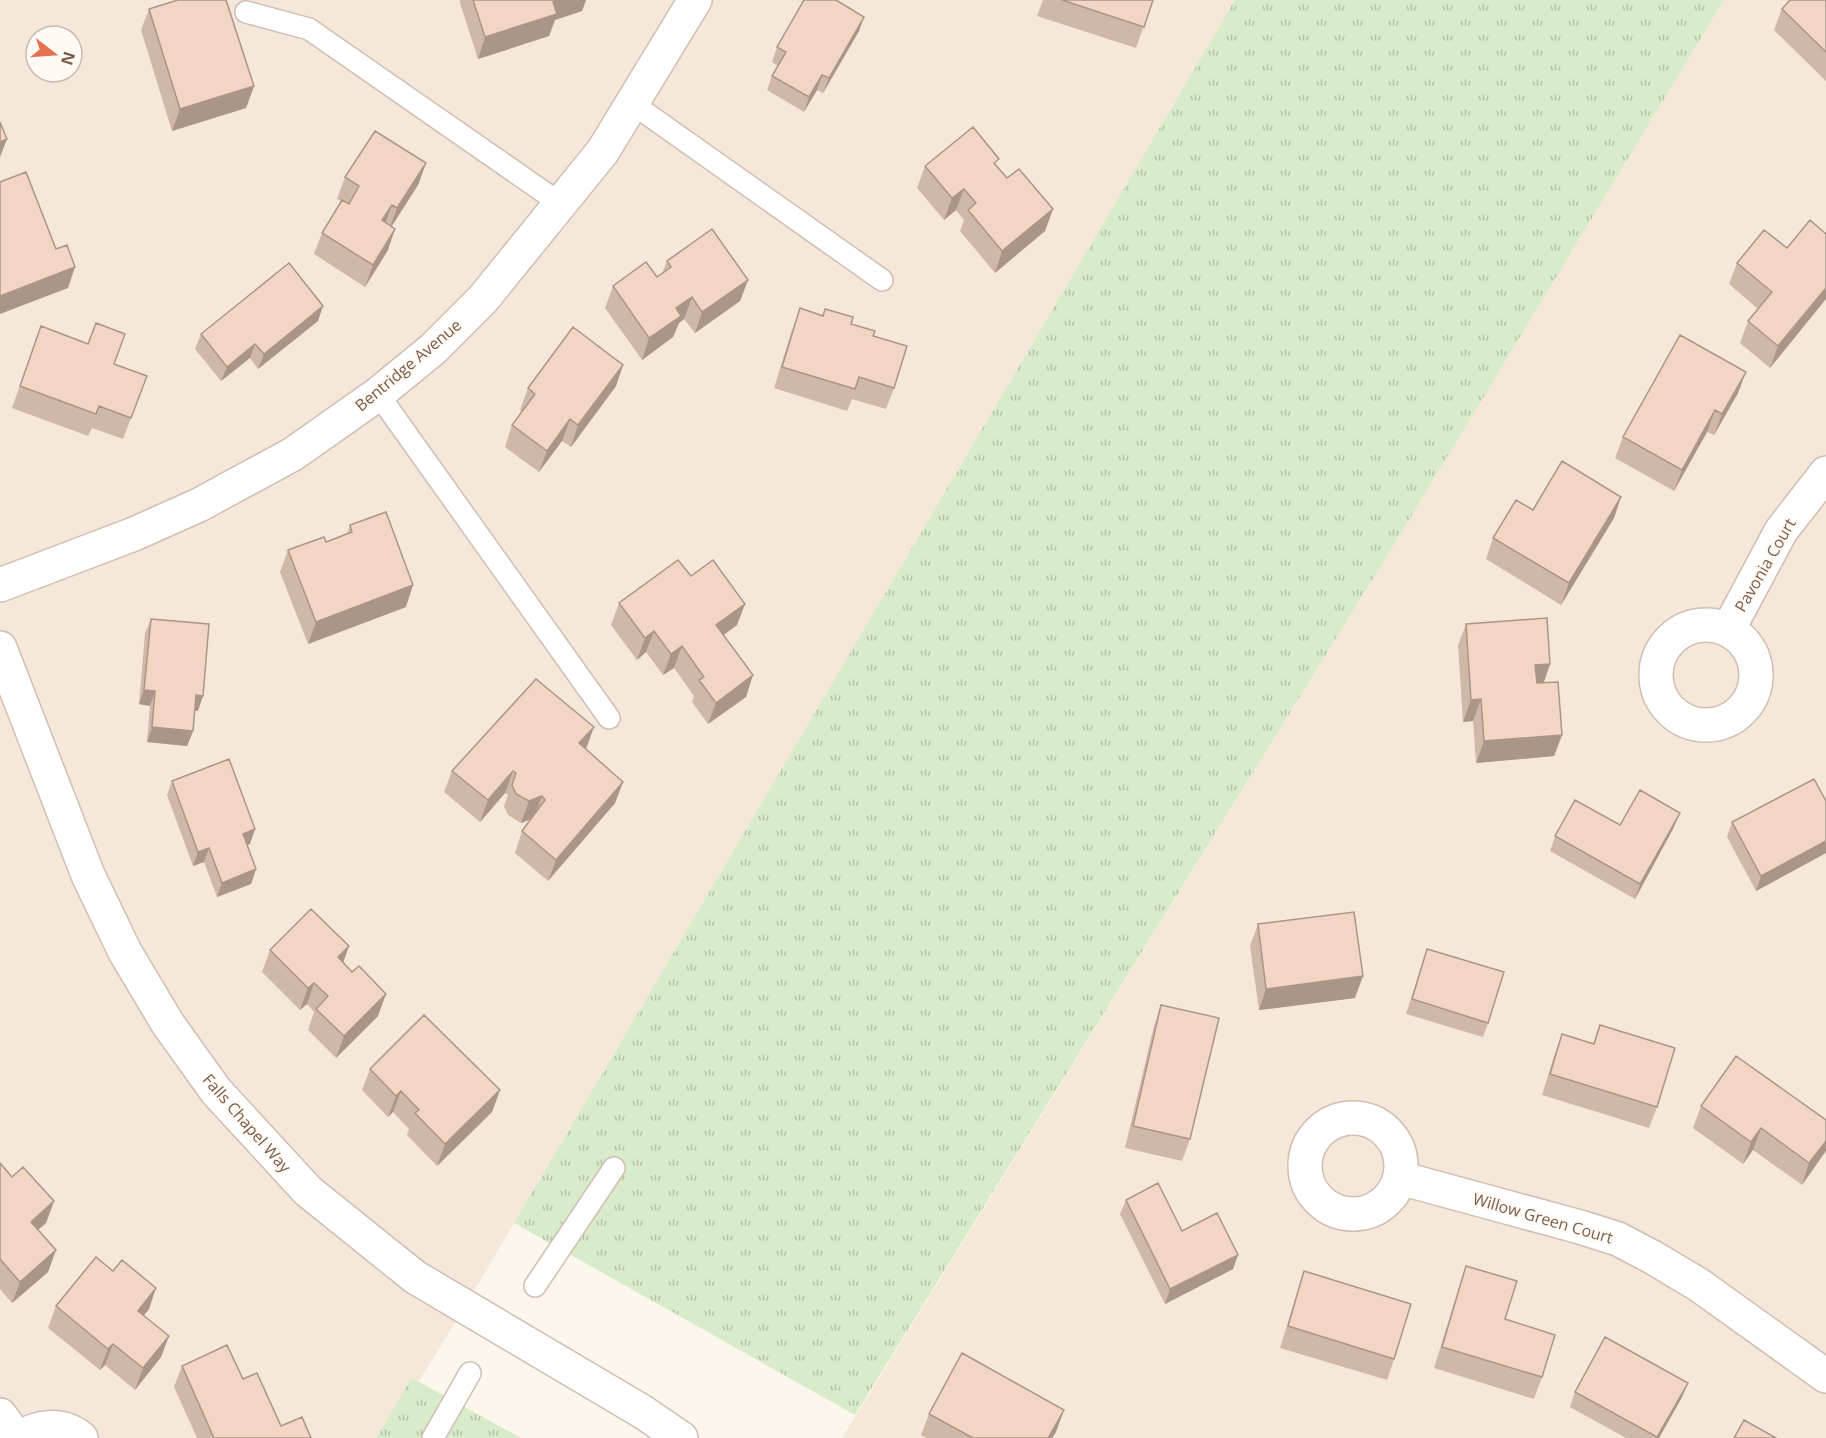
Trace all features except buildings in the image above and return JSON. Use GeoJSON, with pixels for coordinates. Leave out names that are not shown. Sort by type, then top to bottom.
{"type":"FeatureCollection","features":[{"type":"Feature","properties":{"kind":"street","name":"Bentridge Avenue"},"geometry":{"type":"LineString","coordinates":[[0,585],[134,534],[199,505],[293,454],[378,394],[433,349],[483,299],[603,151],[695,0]]}},
{"type":"Feature","properties":{"kind":"street","name":"Pavonia Court"},"geometry":{"type":"LineString","coordinates":[[1728,630],[1781,531],[1826,473]]}},
{"type":"Feature","properties":{"kind":"street","name":"Falls Chapel Way"},"geometry":{"type":"LineString","coordinates":[[0,648],[88,875],[120,942],[168,1024],[216,1091],[308,1191],[416,1277],[642,1412],[681,1438]]}},
{"type":"Feature","properties":{"kind":"street","name":"Willow Green Court"},"geometry":{"type":"LineString","coordinates":[[1400,1178],[1618,1239],[1699,1285],[1826,1376]]}},
{"type":"Feature","properties":{"kind":"street"},"geometry":{"type":"LineString","coordinates":[[0,1415],[18,1438],[46,1427],[62,1428],[81,1438]]}},
{"type":"Feature","properties":{"kind":"lane"},"geometry":{"type":"LineString","coordinates":[[246,12],[309,29],[561,204]]}},
{"type":"Feature","properties":{"kind":"lane"},"geometry":{"type":"LineString","coordinates":[[633,104],[882,280]]}},
{"type":"Feature","properties":{"kind":"lane"},"geometry":{"type":"LineString","coordinates":[[378,394],[609,718]]}},
{"type":"Feature","properties":{"kind":"lane"},"geometry":{"type":"LineString","coordinates":[[536,1286],[614,1168]]}},
{"type":"Feature","properties":{"kind":"lane"},"geometry":{"type":"LineString","coordinates":[[433,1438],[470,1374]]}},
{"type":"Feature","properties":{"kind":"shaded area"},"geometry":{"type":"Polygon","coordinates":[[[0,0],[1235,0],[461,1313],[384,1438],[0,1438],[0,0]]]}},
{"type":"Feature","properties":{"kind":"shaded area"},"geometry":{"type":"Polygon","coordinates":[[[1724,0],[1826,0],[1826,1438],[842,1438],[1400,535],[1724,0]]]}},
{"type":"Feature","properties":{"kind":"green space"},"geometry":{"type":"Polygon","coordinates":[[[1235,0],[1724,0],[1400,535],[855,1415],[514,1223],[1235,0]]]}},
{"type":"Feature","properties":{"kind":"green space"},"geometry":{"type":"Polygon","coordinates":[[[412,1378],[521,1438],[376,1438],[412,1378]]]}}]}
